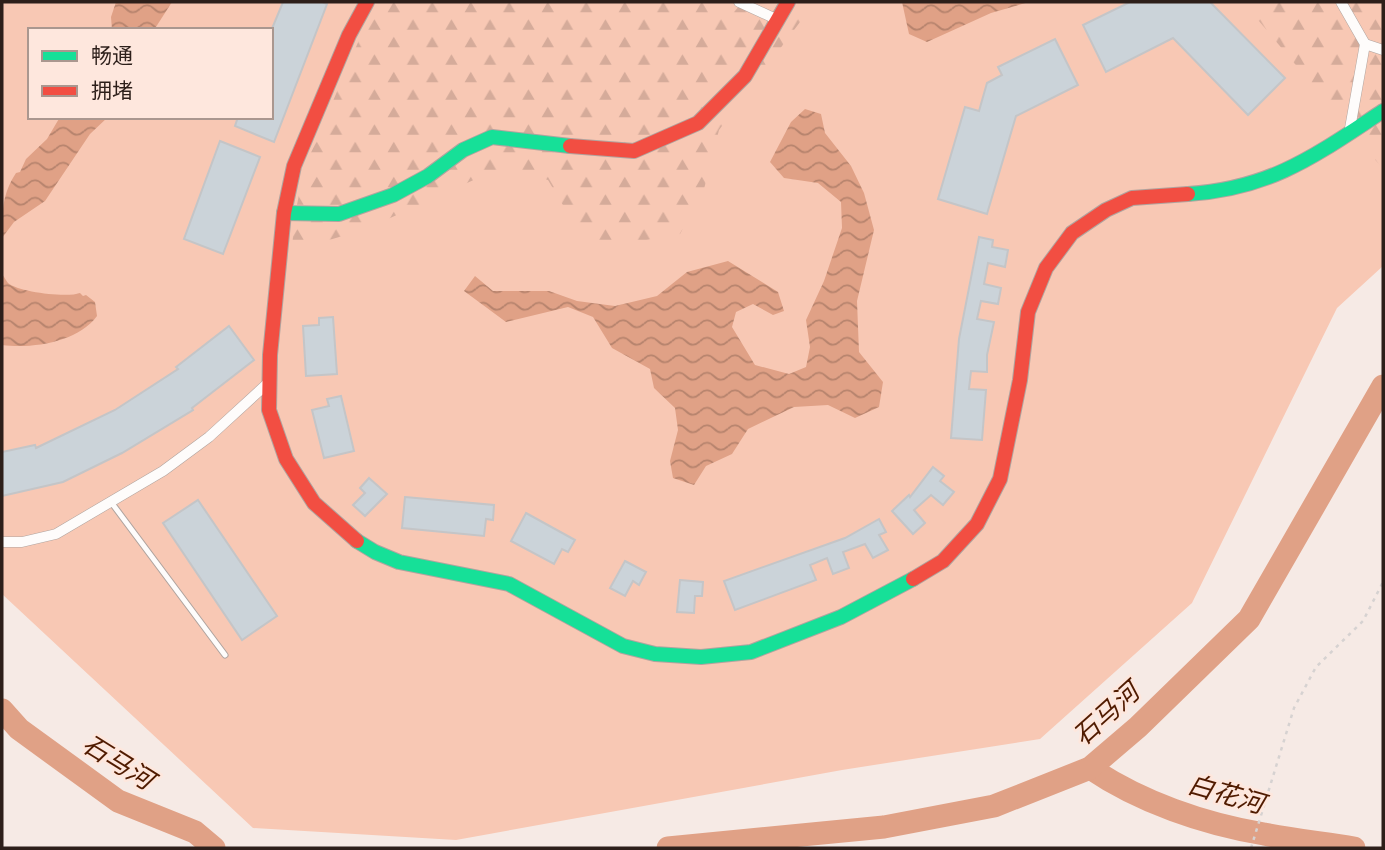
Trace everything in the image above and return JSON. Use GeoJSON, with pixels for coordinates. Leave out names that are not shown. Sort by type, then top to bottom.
{"type":"FeatureCollection","features":[{"type":"Feature","properties":{"kind":"street"},"geometry":{"type":"LineString","coordinates":[[367,2],[349,35],[294,166],[284,213],[269,382],[269,410],[276,435],[299,482],[333,522],[375,552],[399,562],[509,584],[623,646],[655,654],[701,657],[751,652],[841,617],[943,561],[977,524],[1000,479],[1020,380],[1028,312],[1046,268],[1072,233],[1106,210],[1132,198],[1220,192],[1264,180],[1310,159],[1383,111]]}},
{"type":"Feature","properties":{"kind":"street"},"geometry":{"type":"LineString","coordinates":[[739,2],[776,19]]}},
{"type":"Feature","properties":{"kind":"street"},"geometry":{"type":"LineString","coordinates":[[284,213],[340,214],[393,195],[428,176],[463,150],[492,137],[634,151],[698,123],[744,76],[788,2]]}},
{"type":"Feature","properties":{"kind":"street"},"geometry":{"type":"LineString","coordinates":[[1341,2],[1365,44],[1349,134]]}},
{"type":"Feature","properties":{"kind":"street"},"geometry":{"type":"LineString","coordinates":[[1365,44],[1383,50]]}},
{"type":"Feature","properties":{"kind":"street"},"geometry":{"type":"LineString","coordinates":[[2,542],[22,542],[56,534],[163,471],[209,437],[269,382]]}},
{"type":"Feature","properties":{"kind":"lane"},"geometry":{"type":"LineString","coordinates":[[111,502],[225,654]]}},
{"type":"Feature","properties":{"kind":"path"},"geometry":{"type":"LineString","coordinates":[[1251,848],[1294,708],[1316,667],[1363,621],[1383,582]]}},
{"type":"Feature","properties":{"kind":"green space"},"geometry":{"type":"Polygon","coordinates":[[[2,2],[1383,2],[1383,266],[1337,308],[1192,603],[1040,739],[842,770],[456,840],[253,828],[2,594],[2,2]]]}},
{"type":"Feature","properties":{"kind":"green space"},"geometry":{"type":"Polygon","coordinates":[[[380,2],[704,2],[729,16],[744,2],[815,2],[719,130],[704,189],[680,234],[596,249],[573,222],[548,180],[520,171],[489,173],[366,229],[309,246],[292,247],[304,169],[359,40],[380,2]]]}},
{"type":"Feature","properties":{"kind":"green space"},"geometry":{"type":"Polygon","coordinates":[[[1243,2],[1383,2],[1383,169],[1243,2]]]}},
{"type":"Feature","properties":{"kind":"water"},"geometry":{"type":"Polygon","coordinates":[[[116,2],[172,2],[155,28],[112,28],[111,17],[116,2]]]}},
{"type":"Feature","properties":{"kind":"water"},"geometry":{"type":"Polygon","coordinates":[[[902,2],[1029,2],[991,13],[927,42],[909,34],[902,2]]]}},
{"type":"Feature","properties":{"kind":"water"},"geometry":{"type":"Polygon","coordinates":[[[805,109],[821,114],[825,133],[851,166],[864,193],[874,230],[857,301],[859,352],[883,382],[879,407],[855,418],[828,405],[794,407],[748,429],[732,454],[706,466],[694,485],[673,478],[670,461],[678,430],[675,408],[654,388],[650,369],[612,348],[593,317],[568,307],[506,322],[464,291],[475,276],[493,291],[549,291],[577,301],[615,306],[657,296],[687,272],[728,261],[778,292],[784,311],[773,315],[753,304],[736,312],[732,327],[755,365],[789,374],[806,367],[810,347],[806,320],[824,281],[842,228],[841,202],[818,183],[784,178],[770,162],[791,122],[805,109]]]}},
{"type":"Feature","properties":{"kind":"water"},"geometry":{"type":"Polygon","coordinates":[[[59,119],[106,119],[90,134],[45,201],[14,222],[2,238],[4,204],[11,181],[16,173],[20,172],[26,159],[47,139],[59,119]]]}},
{"type":"Feature","properties":{"kind":"water"},"geometry":{"type":"Polygon","coordinates":[[[2,274],[8,283],[22,289],[86,295],[95,302],[97,316],[78,332],[54,342],[27,346],[2,345],[2,274]]]}},
{"type":"Feature","properties":{"kind":"building"},"geometry":{"type":"Polygon","coordinates":[[[283,2],[327,4],[274,142],[235,126],[237,119],[273,119],[272,28],[283,2]]]}},
{"type":"Feature","properties":{"kind":"building"},"geometry":{"type":"Polygon","coordinates":[[[1130,2],[1210,2],[1285,78],[1248,115],[1173,38],[1106,72],[1083,25],[1130,2]]]}},
{"type":"Feature","properties":{"kind":"building"},"geometry":{"type":"Polygon","coordinates":[[[1055,39],[1078,85],[1016,116],[987,214],[938,199],[965,107],[979,111],[987,83],[1002,75],[998,67],[1055,39]]]}},
{"type":"Feature","properties":{"kind":"building"},"geometry":{"type":"Polygon","coordinates":[[[220,141],[260,157],[223,254],[184,239],[220,141]]]}},
{"type":"Feature","properties":{"kind":"building"},"geometry":{"type":"Polygon","coordinates":[[[979,237],[993,240],[992,247],[1008,250],[1005,267],[988,263],[984,284],[1001,288],[998,304],[981,301],[977,319],[994,322],[987,355],[987,372],[971,371],[969,389],[986,390],[982,440],[951,438],[959,339],[979,237]]]}},
{"type":"Feature","properties":{"kind":"building"},"geometry":{"type":"Polygon","coordinates":[[[333,317],[337,374],[306,376],[303,326],[319,325],[319,318],[333,317]]]}},
{"type":"Feature","properties":{"kind":"building"},"geometry":{"type":"Polygon","coordinates":[[[229,326],[254,360],[192,408],[193,410],[122,453],[63,482],[2,496],[2,452],[35,445],[36,448],[115,410],[178,369],[176,367],[229,326]]]}},
{"type":"Feature","properties":{"kind":"building"},"geometry":{"type":"Polygon","coordinates":[[[341,396],[354,451],[324,458],[312,410],[329,406],[327,399],[341,396]]]}},
{"type":"Feature","properties":{"kind":"building"},"geometry":{"type":"Polygon","coordinates":[[[933,467],[944,476],[940,481],[954,492],[943,505],[931,495],[914,510],[925,523],[913,534],[892,511],[909,495],[910,497],[933,467]]]}},
{"type":"Feature","properties":{"kind":"building"},"geometry":{"type":"Polygon","coordinates":[[[369,478],[387,494],[365,516],[353,505],[365,493],[360,488],[369,478]]]}},
{"type":"Feature","properties":{"kind":"building"},"geometry":{"type":"Polygon","coordinates":[[[405,497],[494,505],[493,520],[486,519],[484,536],[402,528],[405,497]]]}},
{"type":"Feature","properties":{"kind":"building"},"geometry":{"type":"Polygon","coordinates":[[[198,500],[277,616],[242,640],[163,523],[198,500]]]}},
{"type":"Feature","properties":{"kind":"building"},"geometry":{"type":"Polygon","coordinates":[[[526,513],[575,540],[568,552],[562,549],[554,564],[511,541],[526,513]]]}},
{"type":"Feature","properties":{"kind":"building"},"geometry":{"type":"Polygon","coordinates":[[[879,519],[886,532],[879,535],[888,550],[873,558],[865,544],[843,552],[849,568],[833,574],[827,558],[810,565],[816,580],[735,610],[724,581],[845,538],[879,519]]]}},
{"type":"Feature","properties":{"kind":"building"},"geometry":{"type":"Polygon","coordinates":[[[625,561],[646,572],[639,585],[633,581],[625,596],[610,588],[625,561]]]}},
{"type":"Feature","properties":{"kind":"building"},"geometry":{"type":"Polygon","coordinates":[[[680,580],[703,582],[702,596],[695,596],[694,613],[677,612],[680,580]]]}},
{"type":"Feature","properties":{"kind":"waterway","name":"石马河"},"geometry":{"type":"LineString","coordinates":[[668,848],[884,827],[994,806],[1090,768],[1138,727],[1249,619],[1383,386]]}},
{"type":"Feature","properties":{"kind":"waterway","name":"石马河"},"geometry":{"type":"LineString","coordinates":[[2,710],[19,729],[118,801],[195,832],[214,848]]}},
{"type":"Feature","properties":{"kind":"waterway","name":"白花河"},"geometry":{"type":"LineString","coordinates":[[1090,768],[1151,801],[1196,818],[1241,830],[1354,848]]}},
{"type":"Feature","properties":{"kind":"traffic: fast"},"geometry":{"type":"LineString","coordinates":[[1188,194],[1217,191],[1269,177],[1314,155],[1383,111]]}},
{"type":"Feature","properties":{"kind":"traffic: fast"},"geometry":{"type":"LineString","coordinates":[[284,213],[339,214],[393,195],[428,176],[463,150],[492,137],[570,146]]}},
{"type":"Feature","properties":{"kind":"traffic: fast"},"geometry":{"type":"LineString","coordinates":[[357,541],[399,562],[509,584],[623,646],[655,654],[701,657],[751,652],[841,617],[913,579]]}},
{"type":"Feature","properties":{"kind":"traffic: jam"},"geometry":{"type":"LineString","coordinates":[[357,541],[314,503],[286,459],[269,410],[270,355],[284,213],[294,166],[349,35],[367,2]]}},
{"type":"Feature","properties":{"kind":"traffic: jam"},"geometry":{"type":"LineString","coordinates":[[570,146],[634,151],[698,123],[745,76],[788,2]]}},
{"type":"Feature","properties":{"kind":"traffic: jam"},"geometry":{"type":"LineString","coordinates":[[913,579],[943,561],[977,524],[1000,479],[1020,380],[1028,312],[1046,268],[1072,233],[1106,210],[1132,198],[1188,194]]}}]}
